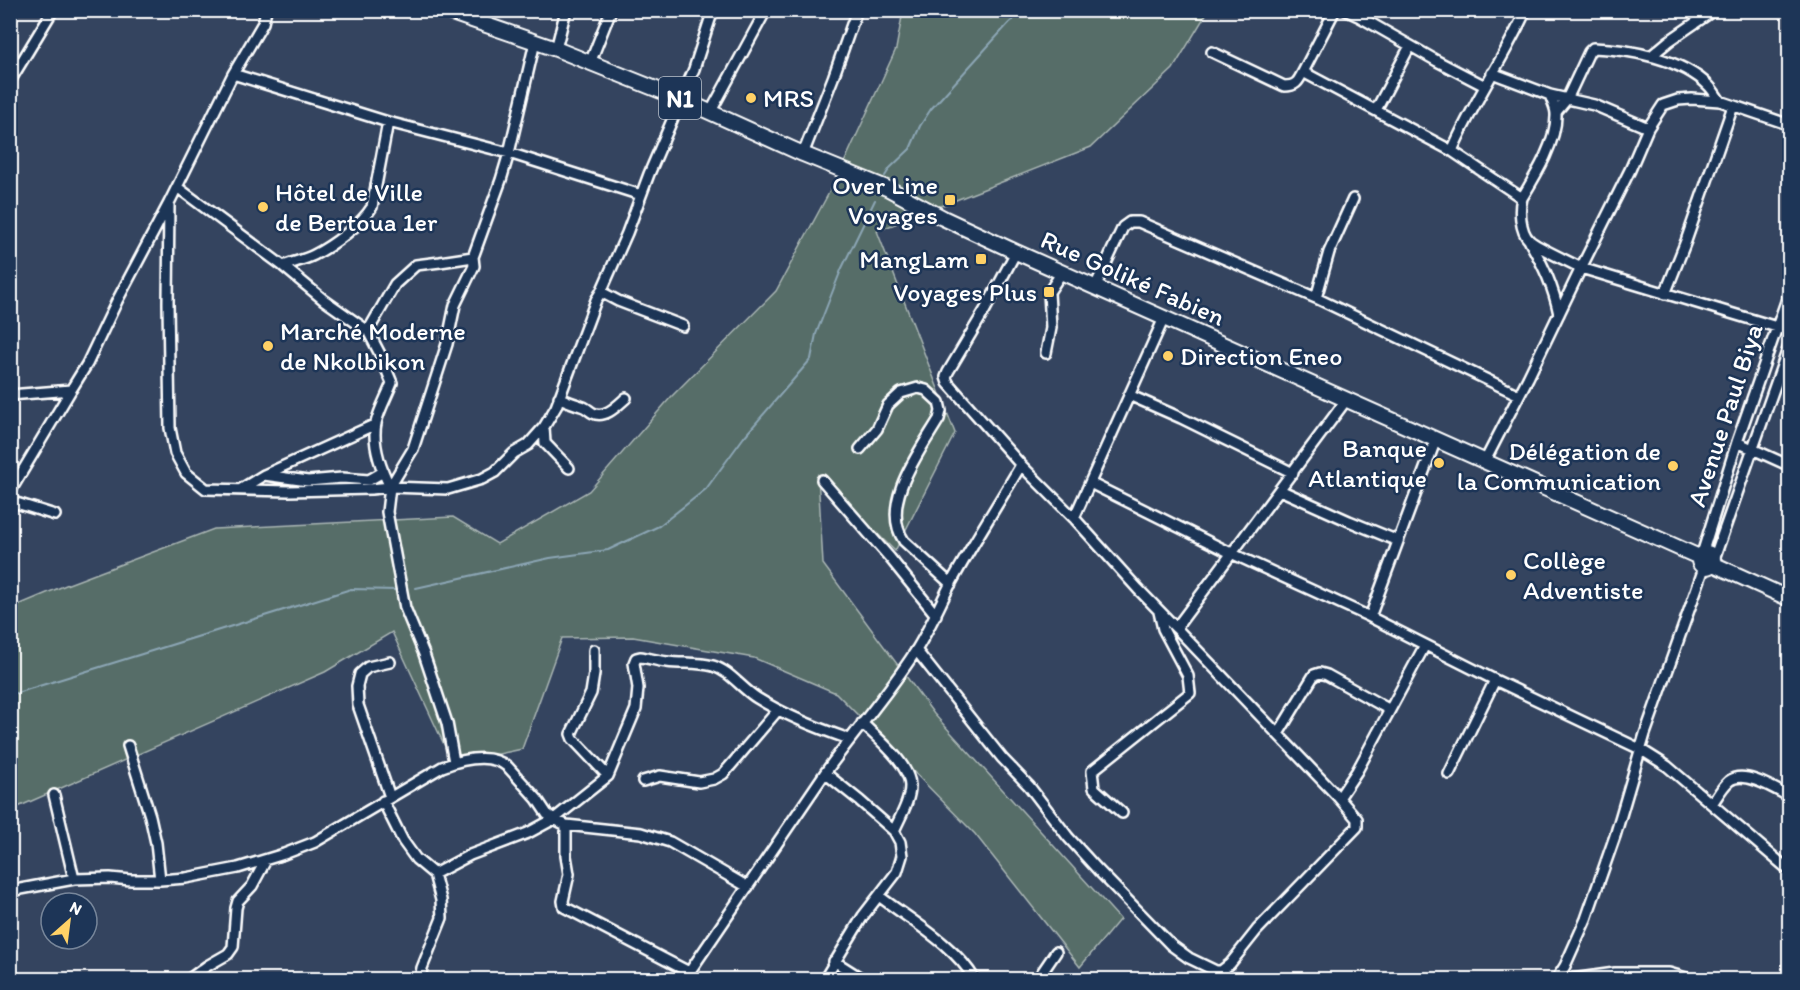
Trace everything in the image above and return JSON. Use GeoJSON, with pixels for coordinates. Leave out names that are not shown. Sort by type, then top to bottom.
{"type":"FeatureCollection","features":[{"type":"Feature","properties":{"kind":"highway","name":"N1"},"geometry":{"type":"LineString","coordinates":[[443,10],[556,49],[681,99],[803,154]]}},
{"type":"Feature","properties":{"kind":"highway","name":"Rue Goliké Fabien"},"geometry":{"type":"LineString","coordinates":[[803,154],[889,189],[1016,252],[1706,560]]}},
{"type":"Feature","properties":{"kind":"highway","name":"N1"},"geometry":{"type":"LineString","coordinates":[[1706,560],[1790,599]]}},
{"type":"Feature","properties":{"kind":"street"},"geometry":{"type":"LineString","coordinates":[[10,81],[52,10]]}},
{"type":"Feature","properties":{"kind":"street"},"geometry":{"type":"LineString","coordinates":[[10,492],[87,364],[233,74],[263,23],[266,10]]}},
{"type":"Feature","properties":{"kind":"street"},"geometry":{"type":"LineString","coordinates":[[556,49],[566,10]]}},
{"type":"Feature","properties":{"kind":"street"},"geometry":{"type":"LineString","coordinates":[[590,63],[611,10]]}},
{"type":"Feature","properties":{"kind":"street"},"geometry":{"type":"LineString","coordinates":[[169,204],[170,418],[175,453],[186,473],[206,489],[289,491],[390,487],[448,489],[482,479],[495,472],[514,453],[528,445],[544,427],[556,407],[596,300],[627,233],[694,69],[713,10]]}},
{"type":"Feature","properties":{"kind":"street"},"geometry":{"type":"LineString","coordinates":[[710,113],[766,10]]}},
{"type":"Feature","properties":{"kind":"street"},"geometry":{"type":"LineString","coordinates":[[803,154],[857,10]]}},
{"type":"Feature","properties":{"kind":"street"},"geometry":{"type":"LineString","coordinates":[[1212,52],[1284,86],[1292,86],[1298,82],[1335,10]]}},
{"type":"Feature","properties":{"kind":"street"},"geometry":{"type":"LineString","coordinates":[[1346,10],[1485,86]]}},
{"type":"Feature","properties":{"kind":"street"},"geometry":{"type":"LineString","coordinates":[[1452,152],[1466,119],[1516,32],[1526,10]]}},
{"type":"Feature","properties":{"kind":"street"},"geometry":{"type":"LineString","coordinates":[[1651,56],[1668,41],[1714,10]]}},
{"type":"Feature","properties":{"kind":"street"},"geometry":{"type":"LineString","coordinates":[[454,762],[447,723],[424,654],[405,608],[387,512],[390,487],[413,449],[447,344],[455,305],[474,266],[473,257],[509,153],[535,42]]}},
{"type":"Feature","properties":{"kind":"street"},"geometry":{"type":"LineString","coordinates":[[1376,110],[1410,46]]}},
{"type":"Feature","properties":{"kind":"street"},"geometry":{"type":"LineString","coordinates":[[1556,112],[1567,99],[1593,48],[1651,56],[1682,67],[1709,86],[1720,102]]}},
{"type":"Feature","properties":{"kind":"street"},"geometry":{"type":"LineString","coordinates":[[1303,72],[1452,152],[1522,198]]}},
{"type":"Feature","properties":{"kind":"street"},"geometry":{"type":"LineString","coordinates":[[1492,73],[1550,95],[1594,105],[1648,128]]}},
{"type":"Feature","properties":{"kind":"street"},"geometry":{"type":"LineString","coordinates":[[233,74],[388,122],[509,153],[641,195]]}},
{"type":"Feature","properties":{"kind":"street"},"geometry":{"type":"LineString","coordinates":[[1550,95],[1556,112],[1553,133],[1547,151],[1522,198],[1520,214],[1521,223],[1529,241],[1550,278],[1559,314]]}},
{"type":"Feature","properties":{"kind":"street"},"geometry":{"type":"LineString","coordinates":[[1485,461],[1630,170],[1648,128],[1663,105],[1677,100],[1692,99],[1720,102],[1790,125]]}},
{"type":"Feature","properties":{"kind":"street"},"geometry":{"type":"LineString","coordinates":[[1665,294],[1733,106]]}},
{"type":"Feature","properties":{"kind":"street"},"geometry":{"type":"LineString","coordinates":[[283,266],[314,255],[347,233],[366,216],[372,207],[388,122]]}},
{"type":"Feature","properties":{"kind":"street"},"geometry":{"type":"LineString","coordinates":[[177,187],[368,331],[392,383],[376,424],[376,443],[383,472],[390,487]]}},
{"type":"Feature","properties":{"kind":"street"},"geometry":{"type":"LineString","coordinates":[[1316,298],[1329,252],[1353,199]]}},
{"type":"Feature","properties":{"kind":"street"},"geometry":{"type":"LineString","coordinates":[[1095,287],[1123,227],[1130,222],[1139,222],[1316,298],[1519,395]]}},
{"type":"Feature","properties":{"kind":"street"},"geometry":{"type":"LineString","coordinates":[[1529,241],[1581,268],[1790,331]]}},
{"type":"Feature","properties":{"kind":"street"},"geometry":{"type":"LineString","coordinates":[[916,650],[1002,758],[1029,786],[1068,837],[1098,870],[1171,945],[1189,958],[1216,971],[1230,964],[1257,930],[1357,827],[1357,819],[1339,798],[1159,612],[1074,518],[1021,465],[948,383],[946,377],[948,372],[1016,252]]}},
{"type":"Feature","properties":{"kind":"street"},"geometry":{"type":"LineString","coordinates":[[368,331],[394,284],[416,264],[473,257]]}},
{"type":"Feature","properties":{"kind":"street"},"geometry":{"type":"LineString","coordinates":[[1046,354],[1051,328],[1049,292],[1062,272]]}},
{"type":"Feature","properties":{"kind":"street","name":"Avenue Paul Biya"},"geometry":{"type":"LineString","coordinates":[[1706,560],[1737,442],[1790,290]]}},
{"type":"Feature","properties":{"kind":"street"},"geometry":{"type":"LineString","coordinates":[[601,292],[618,302],[683,326]]}},
{"type":"Feature","properties":{"kind":"street"},"geometry":{"type":"LineString","coordinates":[[1074,518],[1164,318]]}},
{"type":"Feature","properties":{"kind":"street"},"geometry":{"type":"LineString","coordinates":[[1556,980],[1565,966],[1586,919],[1615,836],[1640,749],[1706,560],[1752,448],[1790,343]]}},
{"type":"Feature","properties":{"kind":"street"},"geometry":{"type":"LineString","coordinates":[[860,449],[878,429],[888,405],[901,393],[918,388],[926,390],[939,402],[941,411],[939,419],[903,480],[896,506],[899,533],[904,541],[951,584]]}},
{"type":"Feature","properties":{"kind":"street"},"geometry":{"type":"LineString","coordinates":[[10,395],[71,390]]}},
{"type":"Feature","properties":{"kind":"street"},"geometry":{"type":"LineString","coordinates":[[1129,395],[1293,473]]}},
{"type":"Feature","properties":{"kind":"street"},"geometry":{"type":"LineString","coordinates":[[559,397],[572,404],[584,406],[595,414],[604,414],[626,398]]}},
{"type":"Feature","properties":{"kind":"street"},"geometry":{"type":"LineString","coordinates":[[1176,628],[1347,399]]}},
{"type":"Feature","properties":{"kind":"street"},"geometry":{"type":"LineString","coordinates":[[240,490],[264,475],[376,424]]}},
{"type":"Feature","properties":{"kind":"street"},"geometry":{"type":"LineString","coordinates":[[544,427],[545,443],[569,468]]}},
{"type":"Feature","properties":{"kind":"street"},"geometry":{"type":"LineString","coordinates":[[1370,617],[1436,439]]}},
{"type":"Feature","properties":{"kind":"street"},"geometry":{"type":"LineString","coordinates":[[1737,442],[1790,466]]}},
{"type":"Feature","properties":{"kind":"street"},"geometry":{"type":"LineString","coordinates":[[566,825],[566,856],[569,874],[563,901],[564,907],[686,976],[849,739],[894,684],[916,650],[951,584],[1021,465]]}},
{"type":"Feature","properties":{"kind":"street"},"geometry":{"type":"LineString","coordinates":[[264,475],[308,481],[342,478],[369,480],[383,472]]}},
{"type":"Feature","properties":{"kind":"street"},"geometry":{"type":"LineString","coordinates":[[822,480],[936,615]]}},
{"type":"Feature","properties":{"kind":"street"},"geometry":{"type":"LineString","coordinates":[[1090,483],[1640,749],[1667,766],[1790,872]]}},
{"type":"Feature","properties":{"kind":"street"},"geometry":{"type":"LineString","coordinates":[[1280,490],[1398,541]]}},
{"type":"Feature","properties":{"kind":"street"},"geometry":{"type":"LineString","coordinates":[[10,501],[54,515]]}},
{"type":"Feature","properties":{"kind":"street"},"geometry":{"type":"LineString","coordinates":[[1122,813],[1094,788],[1092,771],[1190,693],[1188,676],[1163,629],[1159,612]]}},
{"type":"Feature","properties":{"kind":"street"},"geometry":{"type":"LineString","coordinates":[[1339,798],[1357,771],[1425,645]]}},
{"type":"Feature","properties":{"kind":"street"},"geometry":{"type":"LineString","coordinates":[[594,650],[591,693],[572,734],[573,739],[608,776]]}},
{"type":"Feature","properties":{"kind":"street"},"geometry":{"type":"LineString","coordinates":[[434,874],[470,855],[528,833],[554,819],[608,776],[636,709],[638,688],[634,663],[636,658],[714,666],[729,675],[754,697],[778,710],[849,739]]}},
{"type":"Feature","properties":{"kind":"street"},"geometry":{"type":"LineString","coordinates":[[390,662],[368,666],[360,674],[357,686],[358,705],[386,799],[403,841],[416,859],[434,874],[441,900],[442,918],[422,968],[420,980]]}},
{"type":"Feature","properties":{"kind":"street"},"geometry":{"type":"LineString","coordinates":[[1278,734],[1314,675],[1320,673],[1390,710]]}},
{"type":"Feature","properties":{"kind":"street"},"geometry":{"type":"LineString","coordinates":[[1449,774],[1495,680]]}},
{"type":"Feature","properties":{"kind":"street"},"geometry":{"type":"LineString","coordinates":[[643,781],[660,776],[699,782],[714,779],[727,770],[778,710]]}},
{"type":"Feature","properties":{"kind":"street"},"geometry":{"type":"LineString","coordinates":[[862,723],[902,764],[909,776],[908,798],[894,831]]}},
{"type":"Feature","properties":{"kind":"street"},"geometry":{"type":"LineString","coordinates":[[128,746],[150,816],[156,843],[159,880]]}},
{"type":"Feature","properties":{"kind":"street"},"geometry":{"type":"LineString","coordinates":[[10,891],[74,879],[159,880],[221,872],[266,860],[315,842],[432,771],[464,759],[491,758],[503,763],[537,799],[547,814],[554,819],[566,825],[641,833],[670,842],[748,887]]}},
{"type":"Feature","properties":{"kind":"street"},"geometry":{"type":"LineString","coordinates":[[824,980],[863,916],[897,872],[902,856],[900,842],[894,831],[825,773]]}},
{"type":"Feature","properties":{"kind":"street"},"geometry":{"type":"LineString","coordinates":[[1712,804],[1727,783],[1734,778],[1742,777],[1767,785],[1790,797]]}},
{"type":"Feature","properties":{"kind":"street"},"geometry":{"type":"LineString","coordinates":[[54,795],[74,879]]}},
{"type":"Feature","properties":{"kind":"street"},"geometry":{"type":"LineString","coordinates":[[188,980],[228,954],[233,947],[238,902],[252,886],[266,860]]}},
{"type":"Feature","properties":{"kind":"street"},"geometry":{"type":"LineString","coordinates":[[879,896],[955,953],[968,967],[975,980]]}},
{"type":"Feature","properties":{"kind":"street"},"geometry":{"type":"LineString","coordinates":[[1037,980],[1056,952]]}},
{"type":"Feature","properties":{"kind":"street"},"geometry":{"type":"LineString","coordinates":[[834,961],[864,980]]}},
{"type":"Feature","properties":{"kind":"street"},"geometry":{"type":"LineString","coordinates":[[1565,966],[1563,980],[1627,973],[1669,973],[1693,980]]}},
{"type":"Feature","properties":{"kind":"green space"},"geometry":{"type":"Polygon","coordinates":[[[903,11],[1208,11],[1173,69],[1091,147],[877,231],[955,433],[895,551],[818,475],[823,564],[934,714],[1120,919],[1080,967],[975,834],[836,693],[754,658],[633,637],[562,638],[522,749],[453,764],[392,632],[325,672],[11,810],[11,608],[214,529],[453,517],[497,544],[589,491],[671,397],[776,291],[838,176],[896,49],[903,11]]]}},
{"type":"Feature","properties":{"kind":"waterway"},"geometry":{"type":"LineString","coordinates":[[885,176],[910,149],[920,126],[931,109],[1009,23],[1024,10]]}},
{"type":"Feature","properties":{"kind":"waterway"},"geometry":{"type":"LineString","coordinates":[[416,588],[550,558],[608,550],[659,526],[706,489],[744,437],[811,359],[816,334],[841,270],[875,200]]}},
{"type":"Feature","properties":{"kind":"waterway"},"geometry":{"type":"LineString","coordinates":[[10,695],[351,589],[396,590]]}},
{"type":"Feature","properties":{"kind":"place","name":"MRS"},"geometry":{"type":"Point","coordinates":[751,98]}},
{"type":"Feature","properties":{"kind":"place","name":"Over Line Voyages"},"geometry":{"type":"Point","coordinates":[950,200]}},
{"type":"Feature","properties":{"kind":"place","name":"Hôtel de Ville de Bertoua 1er"},"geometry":{"type":"Point","coordinates":[263,207]}},
{"type":"Feature","properties":{"kind":"place","name":"MangLam"},"geometry":{"type":"Point","coordinates":[981,259]}},
{"type":"Feature","properties":{"kind":"place","name":"Voyages Plus"},"geometry":{"type":"Point","coordinates":[1049,292]}},
{"type":"Feature","properties":{"kind":"place","name":"Marché Moderne de Nkolbikon"},"geometry":{"type":"Point","coordinates":[268,346]}},
{"type":"Feature","properties":{"kind":"place","name":"Direction Eneo"},"geometry":{"type":"Point","coordinates":[1168,356]}},
{"type":"Feature","properties":{"kind":"place","name":"Banque Atlantique"},"geometry":{"type":"Point","coordinates":[1439,463]}},
{"type":"Feature","properties":{"kind":"place","name":"Délégation de la Communication"},"geometry":{"type":"Point","coordinates":[1673,466]}},
{"type":"Feature","properties":{"kind":"place","name":"Collège Adventiste"},"geometry":{"type":"Point","coordinates":[1511,575]}}]}
